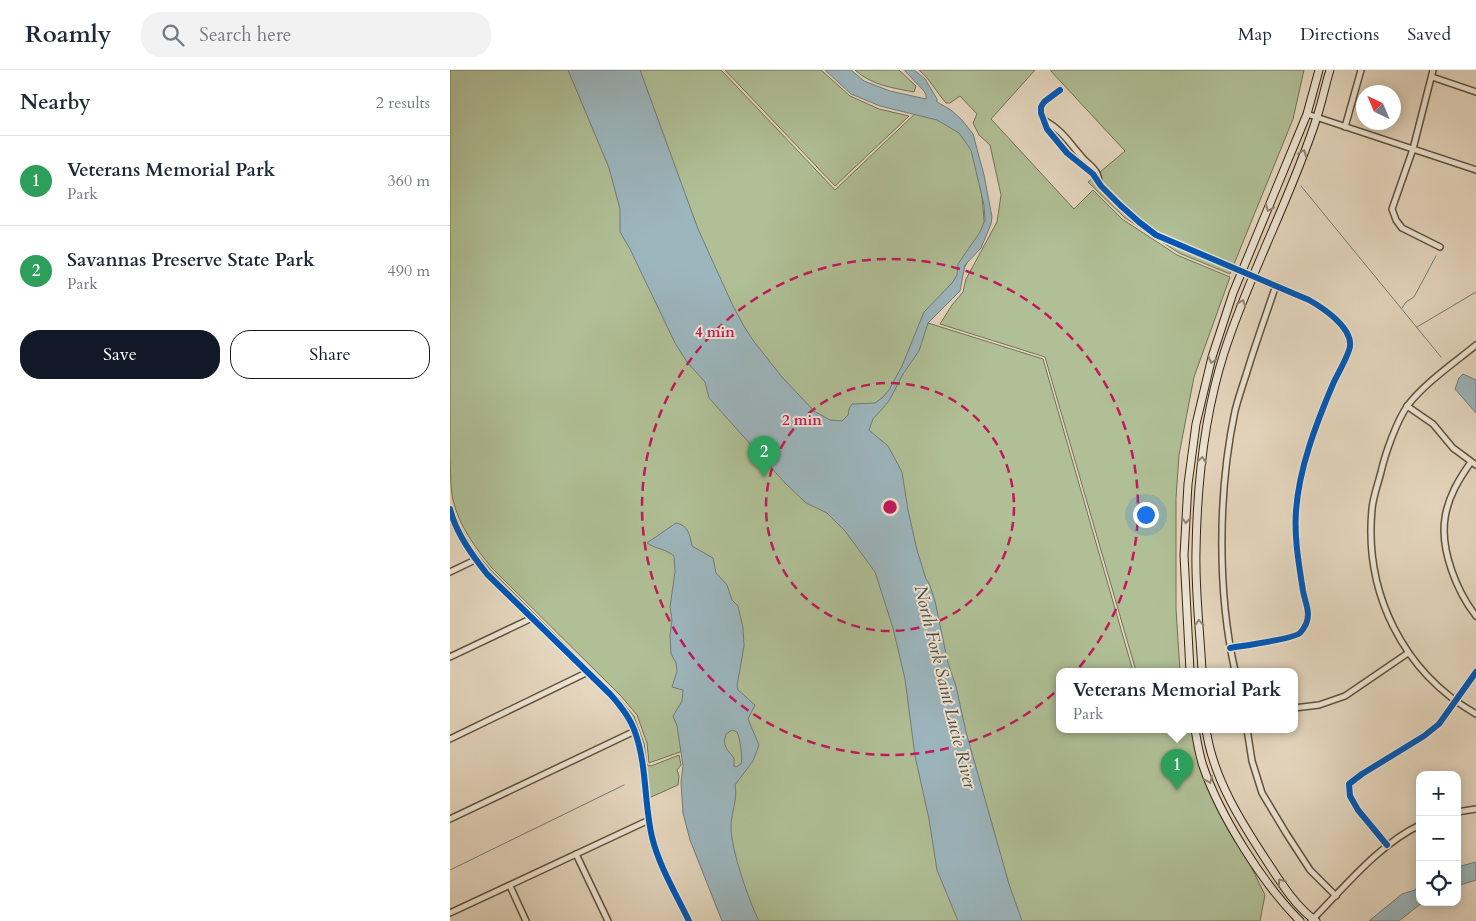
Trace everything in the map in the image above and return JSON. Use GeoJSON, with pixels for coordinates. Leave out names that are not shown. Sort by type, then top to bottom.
{"type":"FeatureCollection","features":[{"type":"Feature","properties":{"kind":"main road"},"geometry":{"type":"LineString","coordinates":[[1190,668],[1184,555],[1190,467],[1196,424],[1212,357],[1243,271],[1307,114],[1319,70]]}},
{"type":"Feature","properties":{"kind":"main road"},"geometry":{"type":"LineString","coordinates":[[1202,668],[1196,552],[1200,481],[1208,422],[1224,354],[1252,275],[1296,172],[1316,118],[1330,70]]}},
{"type":"Feature","properties":{"kind":"main road"},"geometry":{"type":"LineString","coordinates":[[1196,733],[1203,766],[1230,822],[1273,891],[1300,921]]}},
{"type":"Feature","properties":{"kind":"main road"},"geometry":{"type":"LineString","coordinates":[[1207,733],[1214,764],[1241,820],[1285,888],[1313,920]]}},
{"type":"Feature","properties":{"kind":"street"},"geometry":{"type":"LineString","coordinates":[[1345,127],[1361,70]]}},
{"type":"Feature","properties":{"kind":"street"},"geometry":{"type":"LineString","coordinates":[[1433,70],[1412,149],[1392,210],[1402,228],[1440,247]]}},
{"type":"Feature","properties":{"kind":"street"},"geometry":{"type":"LineString","coordinates":[[1432,77],[1476,92]]}},
{"type":"Feature","properties":{"kind":"street"},"geometry":{"type":"LineString","coordinates":[[1060,90],[1043,105],[1041,110],[1047,129],[1071,157],[1093,174],[1139,222],[1156,235],[1309,300],[1327,310],[1348,333],[1350,346],[1333,384],[1302,470],[1296,512],[1297,548],[1308,613],[1306,624],[1299,634],[1230,648]]}},
{"type":"Feature","properties":{"kind":"street"},"geometry":{"type":"LineString","coordinates":[[1307,114],[1476,170]]}},
{"type":"Feature","properties":{"kind":"street"},"geometry":{"type":"LineString","coordinates":[[1044,120],[1071,142],[1081,156],[1097,171],[1099,182]]}},
{"type":"Feature","properties":{"kind":"street"},"geometry":{"type":"LineString","coordinates":[[1064,148],[1071,142]]}},
{"type":"Feature","properties":{"kind":"street"},"geometry":{"type":"LineString","coordinates":[[1234,668],[1230,648],[1222,567],[1222,524],[1227,468],[1235,411],[1276,285]]}},
{"type":"Feature","properties":{"kind":"street"},"geometry":{"type":"LineString","coordinates":[[1476,345],[1422,390],[1407,406],[1396,429],[1381,470],[1372,508],[1372,550],[1376,583],[1390,619],[1408,653],[1423,673],[1455,702],[1476,714]]}},
{"type":"Feature","properties":{"kind":"street"},"geometry":{"type":"LineString","coordinates":[[1407,406],[1433,424],[1453,448],[1474,463],[1459,479],[1450,499],[1445,519],[1451,571],[1462,595],[1476,616]]}},
{"type":"Feature","properties":{"kind":"street"},"geometry":{"type":"LineString","coordinates":[[450,509],[452,519],[475,560],[625,711],[635,731],[641,752],[652,838],[659,858],[689,921]]}},
{"type":"Feature","properties":{"kind":"street"},"geometry":{"type":"LineString","coordinates":[[450,572],[475,560]]}},
{"type":"Feature","properties":{"kind":"street"},"geometry":{"type":"LineString","coordinates":[[450,657],[532,618]]}},
{"type":"Feature","properties":{"kind":"street"},"geometry":{"type":"LineString","coordinates":[[1298,708],[1320,705],[1344,696],[1408,653]]}},
{"type":"Feature","properties":{"kind":"street"},"geometry":{"type":"LineString","coordinates":[[450,739],[588,672]]}},
{"type":"Feature","properties":{"kind":"street"},"geometry":{"type":"LineString","coordinates":[[1387,846],[1358,810],[1350,796],[1350,784],[1362,774],[1424,736],[1439,724],[1476,672]]}},
{"type":"Feature","properties":{"kind":"street"},"geometry":{"type":"LineString","coordinates":[[450,819],[635,731]]}},
{"type":"Feature","properties":{"kind":"street"},"geometry":{"type":"LineString","coordinates":[[1248,733],[1252,760],[1262,793],[1310,870],[1336,896]]}},
{"type":"Feature","properties":{"kind":"street"},"geometry":{"type":"LineString","coordinates":[[1461,811],[1476,809]]}},
{"type":"Feature","properties":{"kind":"street"},"geometry":{"type":"LineString","coordinates":[[450,913],[649,820]]}},
{"type":"Feature","properties":{"kind":"street"},"geometry":{"type":"LineString","coordinates":[[1313,920],[1387,846],[1416,827]]}},
{"type":"Feature","properties":{"kind":"street"},"geometry":{"type":"LineString","coordinates":[[576,854],[608,921]]}},
{"type":"Feature","properties":{"kind":"street"},"geometry":{"type":"LineString","coordinates":[[510,886],[526,921]]}},
{"type":"Feature","properties":{"kind":"green space"},"geometry":{"type":"Polygon","coordinates":[[[450,70],[721,70],[835,190],[921,108],[970,140],[982,196],[985,232],[953,287],[925,322],[1043,359],[1132,668],[1056,668],[1056,733],[1193,733],[1200,763],[1265,895],[1260,921],[744,921],[694,747],[649,763],[647,743],[637,715],[621,696],[492,568],[468,536],[453,500],[450,456],[450,70]]]}},
{"type":"Feature","properties":{"kind":"green space"},"geometry":{"type":"Polygon","coordinates":[[[725,70],[821,70],[850,96],[879,109],[909,116],[835,186],[725,70]]]}},
{"type":"Feature","properties":{"kind":"green space"},"geometry":{"type":"Polygon","coordinates":[[[855,70],[899,70],[916,86],[914,92],[890,87],[868,79],[855,70]]]}},
{"type":"Feature","properties":{"kind":"green space"},"geometry":{"type":"Polygon","coordinates":[[[919,70],[1035,70],[991,119],[1074,209],[1093,190],[1122,219],[1177,255],[1230,277],[1194,377],[1179,455],[1176,498],[1176,609],[1180,668],[1135,668],[1045,357],[940,324],[963,292],[966,279],[997,222],[1001,195],[990,145],[979,135],[973,123],[977,114],[960,96],[950,103],[946,103],[919,70]]]}},
{"type":"Feature","properties":{"kind":"green space"},"geometry":{"type":"Polygon","coordinates":[[[1050,70],[1304,70],[1293,119],[1230,274],[1179,253],[1124,217],[1088,182],[1125,151],[1050,70]]]}},
{"type":"Feature","properties":{"kind":"green space"},"geometry":{"type":"Polygon","coordinates":[[[460,526],[473,549],[490,569],[619,698],[634,716],[644,743],[647,765],[651,766],[679,755],[681,765],[677,770],[679,776],[678,785],[649,798],[640,740],[636,726],[627,711],[612,692],[480,562],[466,540],[460,526]]]}},
{"type":"Feature","properties":{"kind":"water","name":"North Fork Saint Lucie River"},"geometry":{"type":"Polygon","coordinates":[[[568,70],[640,70],[698,229],[733,306],[755,343],[782,377],[814,411],[830,420],[842,421],[848,415],[852,404],[875,403],[889,390],[902,366],[924,312],[952,283],[957,275],[958,264],[980,232],[985,220],[984,205],[971,150],[959,133],[937,120],[880,106],[851,94],[825,70],[851,70],[864,81],[890,91],[926,99],[924,91],[904,70],[914,70],[925,79],[937,102],[951,110],[973,134],[984,175],[992,217],[991,224],[981,248],[965,265],[960,291],[928,323],[919,351],[903,374],[889,401],[873,419],[869,430],[888,446],[902,472],[917,550],[935,601],[948,663],[956,686],[966,732],[1009,884],[1022,921],[958,921],[937,870],[929,819],[915,756],[905,679],[893,628],[875,572],[845,531],[827,513],[806,503],[785,483],[709,398],[705,382],[687,362],[675,343],[620,232],[620,209],[609,168],[568,70]]]}},
{"type":"Feature","properties":{"kind":"water"},"geometry":{"type":"Polygon","coordinates":[[[1463,374],[1476,380],[1476,413],[1455,389],[1459,378],[1463,374]]]}},
{"type":"Feature","properties":{"kind":"water"},"geometry":{"type":"Polygon","coordinates":[[[676,523],[686,528],[692,546],[713,558],[716,573],[727,585],[732,600],[738,606],[743,628],[744,646],[737,686],[738,690],[755,705],[748,719],[759,745],[753,761],[735,785],[736,796],[731,827],[734,849],[741,875],[759,921],[722,921],[690,840],[683,813],[681,782],[683,766],[677,726],[673,716],[682,701],[683,690],[672,687],[677,671],[676,663],[671,654],[670,635],[672,620],[670,607],[675,572],[674,556],[647,543],[676,523]],[[732,730],[726,734],[725,742],[726,747],[734,758],[734,766],[736,767],[741,764],[742,757],[737,732],[732,730]]]}},
{"type":"Feature","properties":{"kind":"water"},"geometry":{"type":"Polygon","coordinates":[[[1476,862],[1476,880],[1461,885],[1461,866],[1476,862]]]}},
{"type":"Feature","properties":{"kind":"water"},"geometry":{"type":"Polygon","coordinates":[[[1416,889],[1416,906],[1418,906],[1399,921],[1369,921],[1402,894],[1416,889]]]}},
{"type":"Feature","properties":{"kind":"waterway"},"geometry":{"type":"LineString","coordinates":[[1301,186],[1441,357]]}},
{"type":"Feature","properties":{"kind":"waterway"},"geometry":{"type":"LineString","coordinates":[[1402,308],[1406,302],[1414,297],[1436,256]]}},
{"type":"Feature","properties":{"kind":"waterway"},"geometry":{"type":"LineString","coordinates":[[1417,327],[1476,292]]}},
{"type":"Feature","properties":{"kind":"waterway"},"geometry":{"type":"LineString","coordinates":[[450,870],[624,785]]}},
{"type":"Feature","properties":{"kind":"cycle path"},"geometry":{"type":"LineString","coordinates":[[1060,90],[1044,102],[1041,107],[1041,113],[1047,129],[1067,153],[1093,174],[1101,186],[1139,222],[1156,235],[1309,300],[1336,319],[1342,325],[1349,339],[1350,346],[1309,446],[1298,495],[1296,541],[1308,612],[1306,624],[1300,633],[1296,635],[1230,648]]}},
{"type":"Feature","properties":{"kind":"cycle path"},"geometry":{"type":"LineString","coordinates":[[450,509],[460,535],[487,574],[610,694],[628,716],[635,732],[642,758],[649,824],[655,848],[663,869],[689,921]]}},
{"type":"Feature","properties":{"kind":"cycle path"},"geometry":{"type":"LineString","coordinates":[[1387,845],[1358,810],[1350,796],[1349,784],[1424,736],[1439,724],[1476,672]]}},
{"type":"Feature","properties":{"kind":"place","name":"Savannas Preserve State Park"},"geometry":{"type":"Point","coordinates":[764,477]}},
{"type":"Feature","properties":{"kind":"place","name":"Veterans Memorial Park"},"geometry":{"type":"Point","coordinates":[1177,790]}}]}
